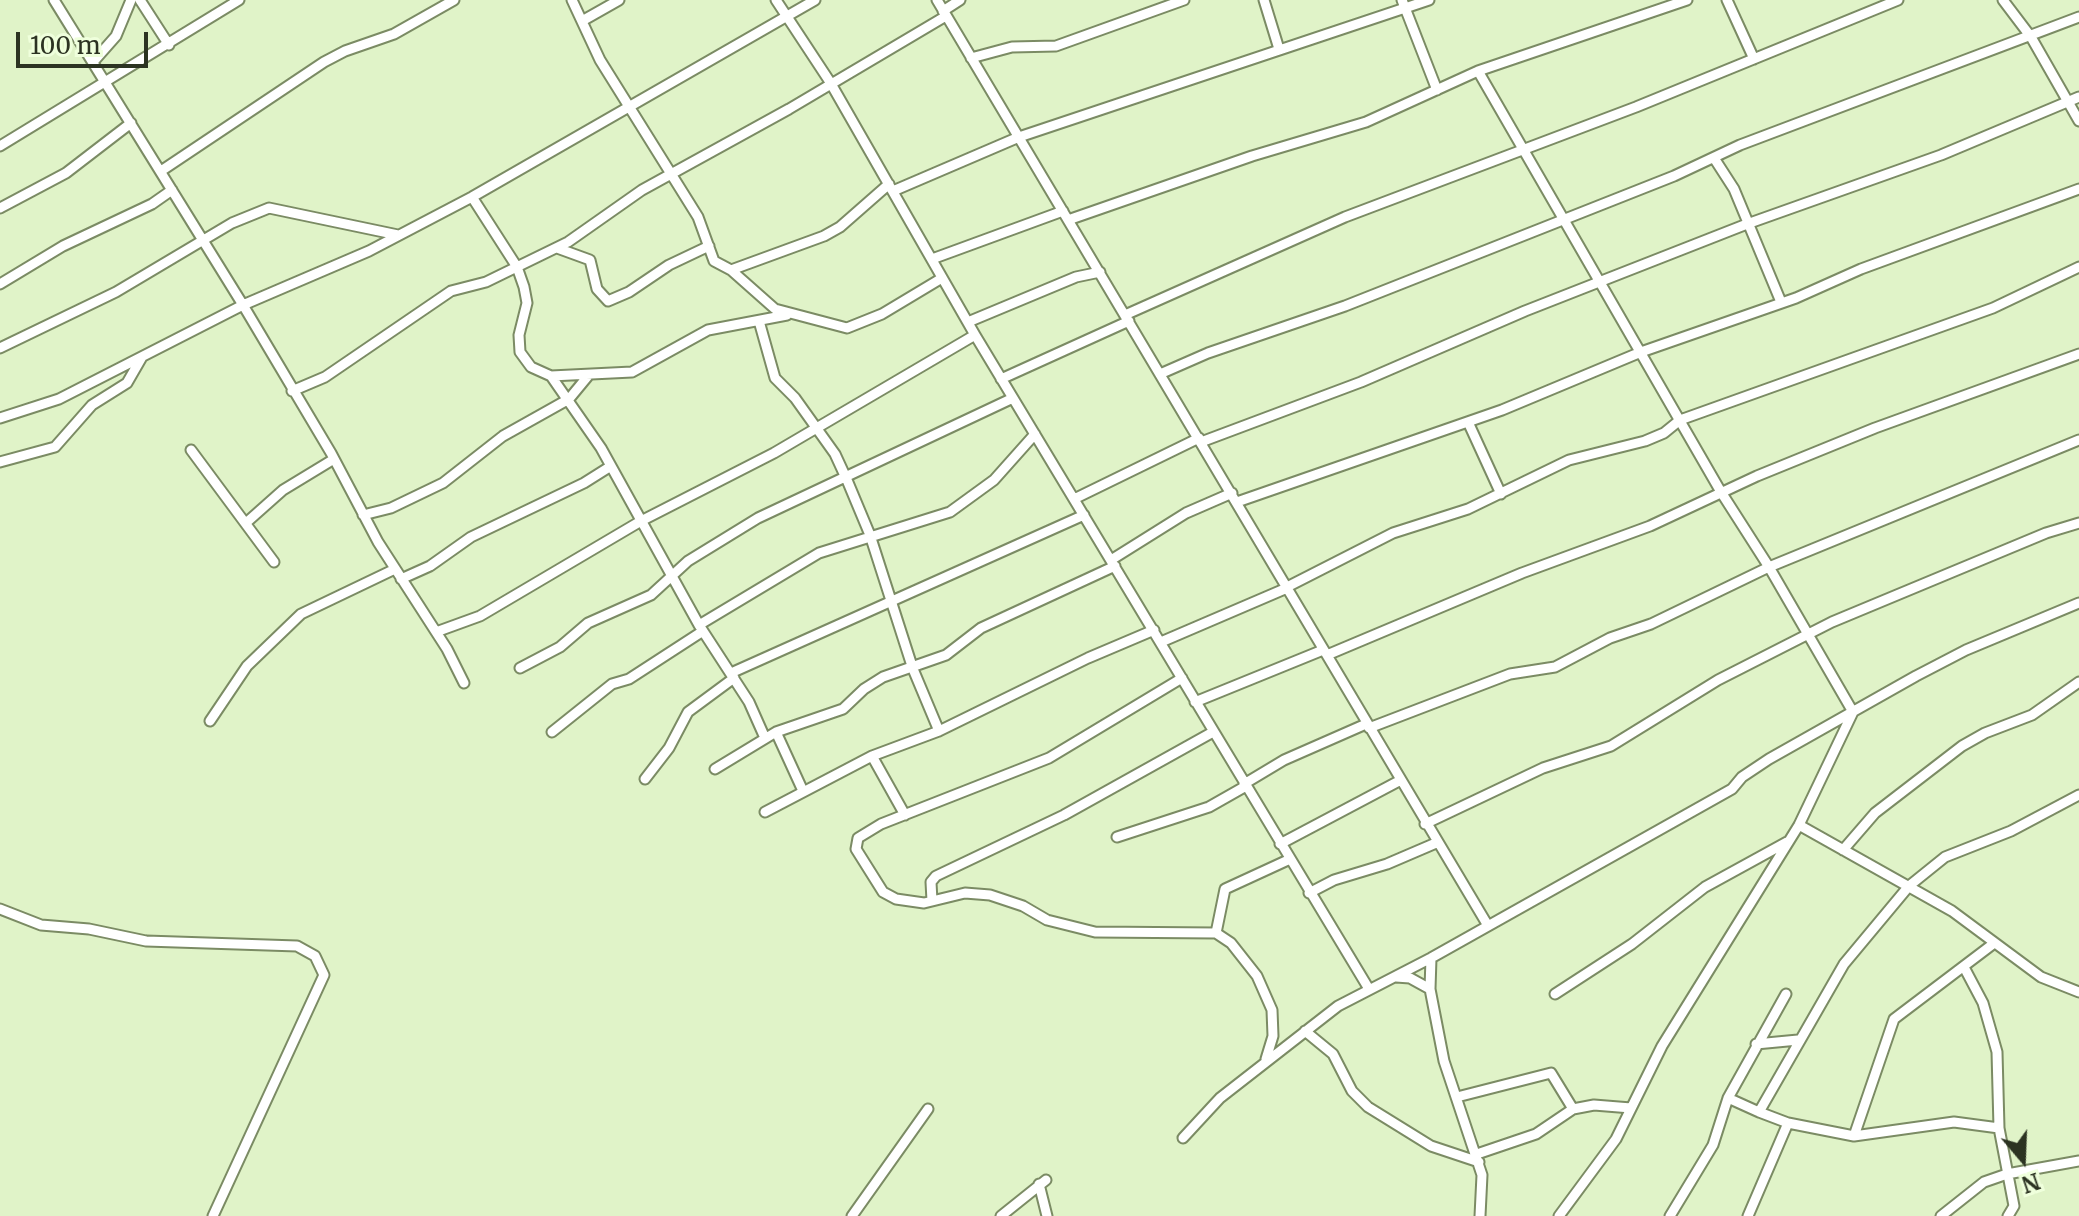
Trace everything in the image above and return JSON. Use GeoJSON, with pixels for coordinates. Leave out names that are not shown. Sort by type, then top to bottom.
{"type":"FeatureCollection","features":[{"type":"Feature","properties":{"kind":"street"},"geometry":{"type":"LineString","coordinates":[[54,0],[243,305],[464,683]]}},
{"type":"Feature","properties":{"kind":"street"},"geometry":{"type":"LineString","coordinates":[[93,62],[116,36],[120,19],[131,0]]}},
{"type":"Feature","properties":{"kind":"street"},"geometry":{"type":"LineString","coordinates":[[140,0],[169,45]]}},
{"type":"Feature","properties":{"kind":"street"},"geometry":{"type":"LineString","coordinates":[[0,146],[239,0]]}},
{"type":"Feature","properties":{"kind":"street"},"geometry":{"type":"LineString","coordinates":[[161,171],[324,62],[345,51],[394,34],[454,0]]}},
{"type":"Feature","properties":{"kind":"street"},"geometry":{"type":"LineString","coordinates":[[572,0],[628,108],[698,217],[714,261],[731,270],[775,309],[847,328],[882,314],[942,278]]}},
{"type":"Feature","properties":{"kind":"street"},"geometry":{"type":"LineString","coordinates":[[582,21],[619,0]]}},
{"type":"Feature","properties":{"kind":"street"},"geometry":{"type":"LineString","coordinates":[[776,0],[830,82],[1001,379],[1154,630],[1288,860],[1369,989]]}},
{"type":"Feature","properties":{"kind":"street"},"geometry":{"type":"LineString","coordinates":[[0,418],[59,399],[243,305],[320,269],[343,263],[399,235],[472,197],[815,0]]}},
{"type":"Feature","properties":{"kind":"street"},"geometry":{"type":"LineString","coordinates":[[937,0],[1234,497],[1399,781],[1487,924]]}},
{"type":"Feature","properties":{"kind":"street"},"geometry":{"type":"LineString","coordinates":[[292,391],[325,377],[451,291],[486,282],[557,248],[672,173],[789,109],[945,13],[960,0]]}},
{"type":"Feature","properties":{"kind":"street"},"geometry":{"type":"LineString","coordinates":[[971,58],[1001,49],[1056,46],[1184,0]]}},
{"type":"Feature","properties":{"kind":"street"},"geometry":{"type":"LineString","coordinates":[[1264,0],[1279,49]]}},
{"type":"Feature","properties":{"kind":"street"},"geometry":{"type":"LineString","coordinates":[[731,270],[832,232],[891,187],[1019,137],[1404,4],[1429,0]]}},
{"type":"Feature","properties":{"kind":"street"},"geometry":{"type":"LineString","coordinates":[[932,259],[1366,122],[1478,71],[1687,0]]}},
{"type":"Feature","properties":{"kind":"street"},"geometry":{"type":"LineString","coordinates":[[1727,0],[1754,59]]}},
{"type":"Feature","properties":{"kind":"street"},"geometry":{"type":"LineString","coordinates":[[1001,379],[1345,217],[1898,0]]}},
{"type":"Feature","properties":{"kind":"street"},"geometry":{"type":"LineString","coordinates":[[2003,0],[2074,99],[2079,121]]}},
{"type":"Feature","properties":{"kind":"street"},"geometry":{"type":"LineString","coordinates":[[1404,4],[1437,90]]}},
{"type":"Feature","properties":{"kind":"street"},"geometry":{"type":"LineString","coordinates":[[1160,374],[1208,353],[1345,306],[1765,135],[2079,17]]}},
{"type":"Feature","properties":{"kind":"street"},"geometry":{"type":"LineString","coordinates":[[1478,71],[1721,492],[1769,567],[1853,712]]}},
{"type":"Feature","properties":{"kind":"street"},"geometry":{"type":"LineString","coordinates":[[1074,499],[1200,440],[1361,382],[1457,338],[1747,224],[1941,155],[2074,99]]}},
{"type":"Feature","properties":{"kind":"street"},"geometry":{"type":"LineString","coordinates":[[0,208],[66,173],[131,123]]}},
{"type":"Feature","properties":{"kind":"street"},"geometry":{"type":"LineString","coordinates":[[1714,158],[1734,189],[1781,302]]}},
{"type":"Feature","properties":{"kind":"street"},"geometry":{"type":"LineString","coordinates":[[715,769],[776,732],[843,709],[864,689],[883,677],[946,655],[981,628],[1113,563],[1186,513],[1468,422],[1641,352],[2079,189]]}},
{"type":"Feature","properties":{"kind":"street"},"geometry":{"type":"LineString","coordinates":[[0,284],[63,246],[152,204],[172,190]]}},
{"type":"Feature","properties":{"kind":"street"},"geometry":{"type":"LineString","coordinates":[[472,197],[517,267],[527,303],[519,335],[520,352],[531,367],[551,376],[632,372],[708,330],[788,314]]}},
{"type":"Feature","properties":{"kind":"street"},"geometry":{"type":"LineString","coordinates":[[0,348],[116,292],[203,239],[269,208],[399,235]]}},
{"type":"Feature","properties":{"kind":"street"},"geometry":{"type":"LineString","coordinates":[[557,248],[590,260],[597,289],[608,301],[629,292],[669,265],[709,246]]}},
{"type":"Feature","properties":{"kind":"street"},"geometry":{"type":"LineString","coordinates":[[1161,642],[1287,588],[1393,533],[1501,494],[1569,460],[1645,441],[1664,433],[1680,420],[1993,308],[2079,267]]}},
{"type":"Feature","properties":{"kind":"street"},"geometry":{"type":"LineString","coordinates":[[968,322],[1076,277],[1100,272]]}},
{"type":"Feature","properties":{"kind":"street"},"geometry":{"type":"LineString","coordinates":[[759,321],[775,378],[835,454],[847,480],[870,535],[889,603],[901,625],[913,669],[939,731]]}},
{"type":"Feature","properties":{"kind":"street"},"geometry":{"type":"LineString","coordinates":[[436,632],[480,616],[641,521],[815,430],[975,335]]}},
{"type":"Feature","properties":{"kind":"street"},"geometry":{"type":"LineString","coordinates":[[1195,702],[1650,526],[1721,492],[1875,428],[2079,354]]}},
{"type":"Feature","properties":{"kind":"street"},"geometry":{"type":"LineString","coordinates":[[0,462],[55,447],[92,405],[127,383],[142,357]]}},
{"type":"Feature","properties":{"kind":"street"},"geometry":{"type":"LineString","coordinates":[[551,376],[611,466],[765,738]]}},
{"type":"Feature","properties":{"kind":"street"},"geometry":{"type":"LineString","coordinates":[[363,515],[391,508],[443,483],[503,436],[569,399],[588,376]]}},
{"type":"Feature","properties":{"kind":"street"},"geometry":{"type":"LineString","coordinates":[[520,668],[560,647],[588,623],[651,595],[688,561],[758,518],[847,480],[1013,398]]}},
{"type":"Feature","properties":{"kind":"street"},"geometry":{"type":"LineString","coordinates":[[1468,422],[1501,494]]}},
{"type":"Feature","properties":{"kind":"street"},"geometry":{"type":"LineString","coordinates":[[552,732],[612,684],[629,679],[701,628],[819,553],[950,512],[994,480],[1035,434]]}},
{"type":"Feature","properties":{"kind":"street"},"geometry":{"type":"LineString","coordinates":[[1117,837],[1209,807],[1284,760],[1368,726],[1510,674],[1555,667],[1610,638],[1651,624],[1769,567],[2079,440]]}},
{"type":"Feature","properties":{"kind":"street"},"geometry":{"type":"LineString","coordinates":[[191,450],[274,562]]}},
{"type":"Feature","properties":{"kind":"street"},"geometry":{"type":"LineString","coordinates":[[247,522],[283,490],[334,459]]}},
{"type":"Feature","properties":{"kind":"street"},"geometry":{"type":"LineString","coordinates":[[401,579],[430,566],[471,537],[584,483],[611,466]]}},
{"type":"Feature","properties":{"kind":"street"},"geometry":{"type":"LineString","coordinates":[[645,779],[669,748],[688,712],[732,675],[1084,515]]}},
{"type":"Feature","properties":{"kind":"street"},"geometry":{"type":"LineString","coordinates":[[1425,824],[1531,773],[1611,746],[1718,680],[1807,635],[2046,533],[2079,523]]}},
{"type":"Feature","properties":{"kind":"street"},"geometry":{"type":"LineString","coordinates":[[210,721],[247,666],[301,614],[395,569]]}},
{"type":"Feature","properties":{"kind":"street"},"geometry":{"type":"LineString","coordinates":[[1183,1138],[1212,1106],[1338,1006],[1431,958],[1732,789],[1742,777],[1769,759],[1966,650],[2079,603]]}},
{"type":"Feature","properties":{"kind":"street"},"geometry":{"type":"LineString","coordinates":[[765,812],[872,756],[939,731],[1075,664],[1154,630]]}},
{"type":"Feature","properties":{"kind":"street"},"geometry":{"type":"LineString","coordinates":[[1182,678],[1049,758],[905,815],[858,838],[856,849],[883,892],[911,902],[932,901],[965,893],[990,895],[1023,906],[1047,920],[1095,932],[1216,933],[1231,943],[1257,976],[1272,1010],[1273,1036],[1265,1062]]}},
{"type":"Feature","properties":{"kind":"street"},"geometry":{"type":"LineString","coordinates":[[1843,850],[1875,813],[1962,746],[1985,733],[2032,715],[2079,682]]}},
{"type":"Feature","properties":{"kind":"street"},"geometry":{"type":"LineString","coordinates":[[1559,1216],[1616,1139],[1662,1046],[1799,825],[1853,712]]}},
{"type":"Feature","properties":{"kind":"street"},"geometry":{"type":"LineString","coordinates":[[776,732],[803,791]]}},
{"type":"Feature","properties":{"kind":"street"},"geometry":{"type":"LineString","coordinates":[[932,901],[931,882],[936,876],[1064,815],[1213,732]]}},
{"type":"Feature","properties":{"kind":"street"},"geometry":{"type":"LineString","coordinates":[[872,756],[905,815]]}},
{"type":"Feature","properties":{"kind":"street"},"geometry":{"type":"LineString","coordinates":[[1280,844],[1399,781]]}},
{"type":"Feature","properties":{"kind":"street"},"geometry":{"type":"LineString","coordinates":[[1759,1112],[1798,1040],[1850,956],[1909,886],[1945,857],[2011,831],[2079,795]]}},
{"type":"Feature","properties":{"kind":"street"},"geometry":{"type":"LineString","coordinates":[[1799,825],[1952,911],[2041,977],[2079,992]]}},
{"type":"Feature","properties":{"kind":"street"},"geometry":{"type":"LineString","coordinates":[[1555,994],[1632,944],[1705,887],[1790,840]]}},
{"type":"Feature","properties":{"kind":"street"},"geometry":{"type":"LineString","coordinates":[[1309,893],[1334,880],[1387,864],[1436,843]]}},
{"type":"Feature","properties":{"kind":"street"},"geometry":{"type":"LineString","coordinates":[[1216,933],[1225,889],[1288,860]]}},
{"type":"Feature","properties":{"kind":"street"},"geometry":{"type":"LineString","coordinates":[[0,909],[41,925],[89,929],[146,941],[297,946],[315,956],[324,975],[213,1216]]}},
{"type":"Feature","properties":{"kind":"street"},"geometry":{"type":"LineString","coordinates":[[1854,1136],[1894,1019],[1965,969],[1993,944]]}},
{"type":"Feature","properties":{"kind":"street"},"geometry":{"type":"LineString","coordinates":[[1431,958],[1430,989],[1444,1061],[1482,1175],[1480,1216]]}},
{"type":"Feature","properties":{"kind":"street"},"geometry":{"type":"LineString","coordinates":[[1965,969],[1983,1003],[1997,1052],[1999,1128],[2014,1206],[2008,1216]]}},
{"type":"Feature","properties":{"kind":"street"},"geometry":{"type":"LineString","coordinates":[[1395,976],[1410,978],[1430,989]]}},
{"type":"Feature","properties":{"kind":"street"},"geometry":{"type":"LineString","coordinates":[[1670,1216],[1713,1145],[1728,1098],[1786,994]]}},
{"type":"Feature","properties":{"kind":"street"},"geometry":{"type":"LineString","coordinates":[[1305,1031],[1319,1039],[1333,1054],[1352,1091],[1368,1107],[1431,1146],[1478,1158],[1536,1134],[1573,1109],[1594,1105],[1631,1108]]}},
{"type":"Feature","properties":{"kind":"street"},"geometry":{"type":"LineString","coordinates":[[1756,1044],[1798,1040]]}},
{"type":"Feature","properties":{"kind":"street"},"geometry":{"type":"LineString","coordinates":[[1457,1097],[1551,1073],[1573,1109]]}},
{"type":"Feature","properties":{"kind":"street"},"geometry":{"type":"LineString","coordinates":[[1728,1098],[1788,1123],[1854,1136],[1870,1137],[1954,1122],[1999,1128]]}},
{"type":"Feature","properties":{"kind":"street"},"geometry":{"type":"LineString","coordinates":[[852,1216],[928,1109]]}},
{"type":"Feature","properties":{"kind":"street"},"geometry":{"type":"LineString","coordinates":[[1748,1216],[1788,1123]]}},
{"type":"Feature","properties":{"kind":"street"},"geometry":{"type":"LineString","coordinates":[[1941,1216],[1984,1182],[2007,1174],[2079,1161]]}},
{"type":"Feature","properties":{"kind":"street"},"geometry":{"type":"LineString","coordinates":[[1001,1216],[1042,1182],[1047,1216]]}}]}
